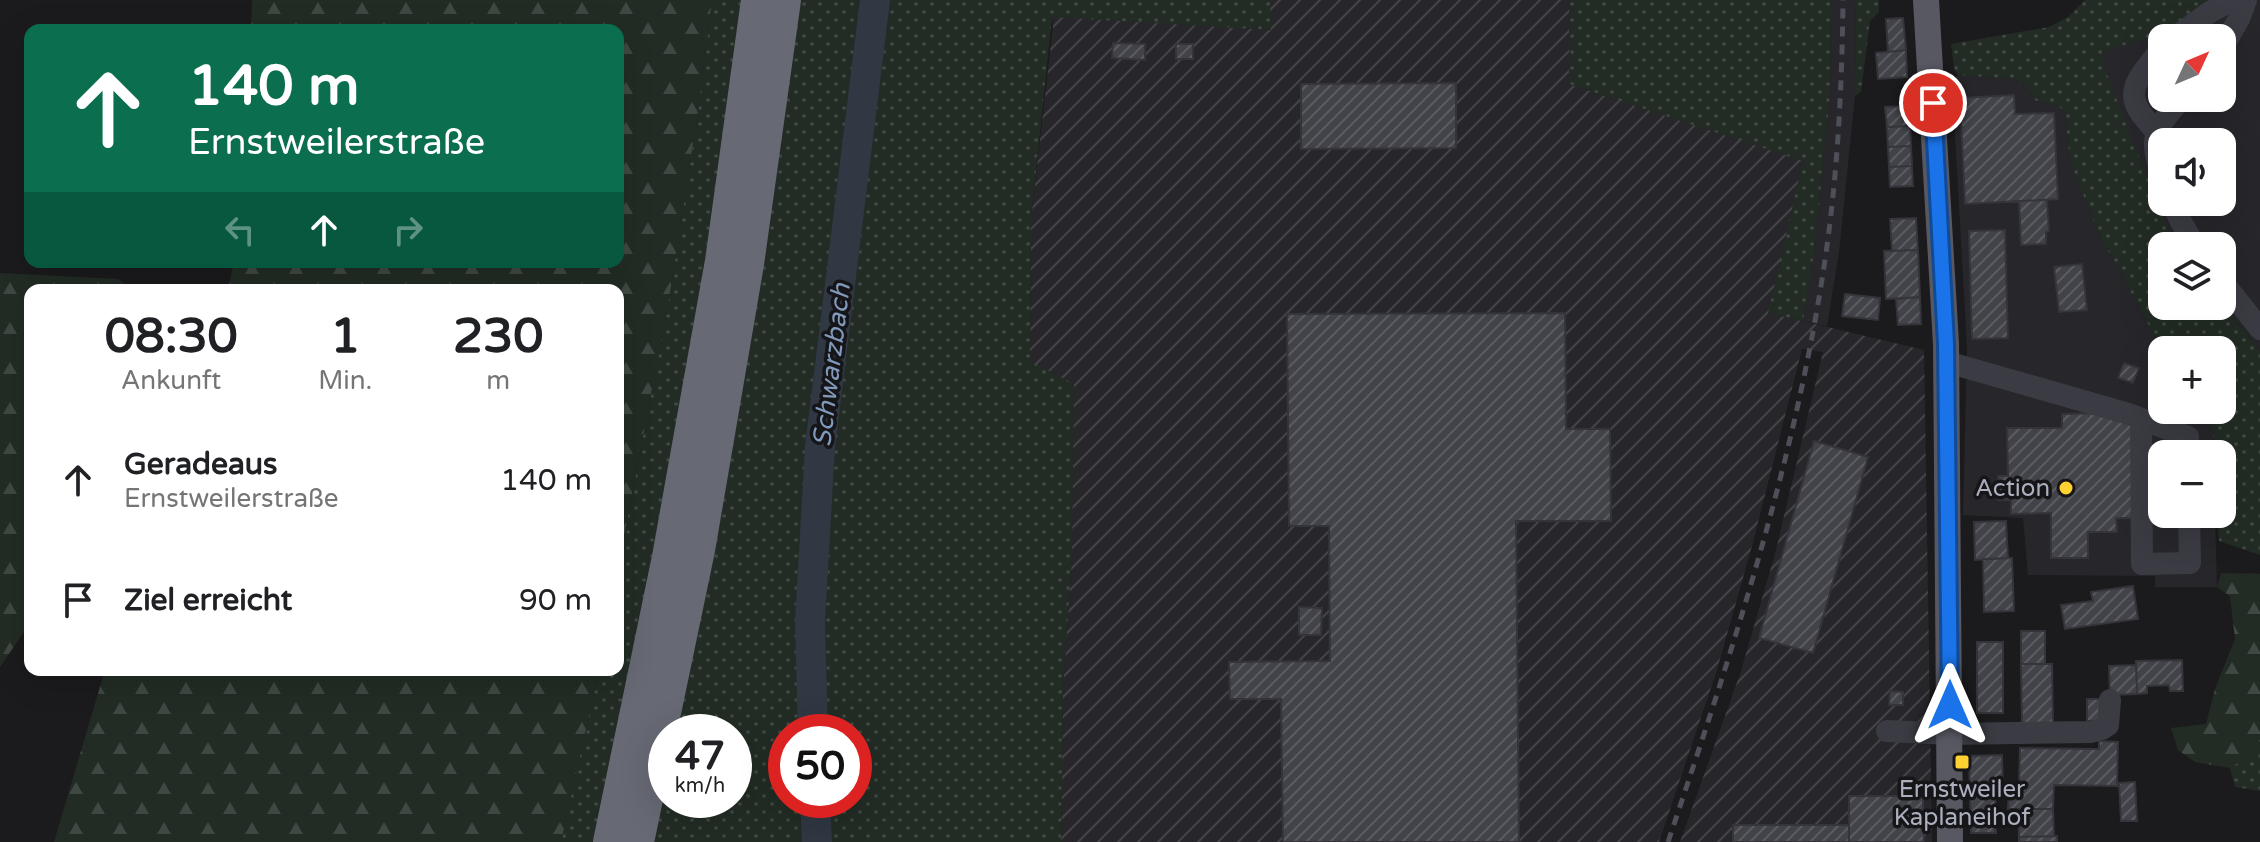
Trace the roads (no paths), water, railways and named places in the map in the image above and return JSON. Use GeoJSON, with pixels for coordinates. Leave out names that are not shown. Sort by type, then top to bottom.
{"type":"FeatureCollection","features":[{"type":"Feature","properties":{"kind":"highway"},"geometry":{"type":"LineString","coordinates":[[609,842],[668,557],[721,261],[757,0]]}},
{"type":"Feature","properties":{"kind":"highway"},"geometry":{"type":"LineString","coordinates":[[638,842],[699,550],[748,264],[785,0]]}},
{"type":"Feature","properties":{"kind":"main road"},"geometry":{"type":"LineString","coordinates":[[1926,0],[1947,353],[1950,842]]}},
{"type":"Feature","properties":{"kind":"lane"},"geometry":{"type":"LineString","coordinates":[[2193,24],[2233,0]]}},
{"type":"Feature","properties":{"kind":"lane"},"geometry":{"type":"LineString","coordinates":[[2236,24],[2246,0]]}},
{"type":"Feature","properties":{"kind":"lane"},"geometry":{"type":"LineString","coordinates":[[2148,66],[2134,88],[2134,102],[2153,128]]}},
{"type":"Feature","properties":{"kind":"lane"},"geometry":{"type":"LineString","coordinates":[[2158,128],[2171,112]]}},
{"type":"Feature","properties":{"kind":"lane"},"geometry":{"type":"LineString","coordinates":[[2236,299],[2260,329]]}},
{"type":"Feature","properties":{"kind":"lane"},"geometry":{"type":"LineString","coordinates":[[1947,353],[2141,419],[2188,437],[2188,440]]}},
{"type":"Feature","properties":{"kind":"lane"},"geometry":{"type":"LineString","coordinates":[[2141,419],[2142,564],[2190,563],[2189,528]]}},
{"type":"Feature","properties":{"kind":"lane"},"geometry":{"type":"LineString","coordinates":[[1887,731],[1950,734],[2091,732],[2108,725],[2110,700]]}},
{"type":"Feature","properties":{"kind":"waterway","name":"Schwarzbach"},"geometry":{"type":"LineString","coordinates":[[813,714],[810,622],[820,447],[875,0]]}},
{"type":"Feature","properties":{"kind":"waterway","name":"Schwarzbach"},"geometry":{"type":"LineString","coordinates":[[816,818],[817,842]]}},
{"type":"Feature","properties":{"kind":"railway"},"geometry":{"type":"LineString","coordinates":[[1668,842],[1760,551],[1814,329],[1834,190],[1843,0]]}},
{"type":"Feature","properties":{"kind":"place","name":"Action"},"geometry":{"type":"Point","coordinates":[2066,488]}},
{"type":"Feature","properties":{"kind":"place","name":"Ernstweiler Kaplaneihof"},"geometry":{"type":"Point","coordinates":[1962,762]}}]}
